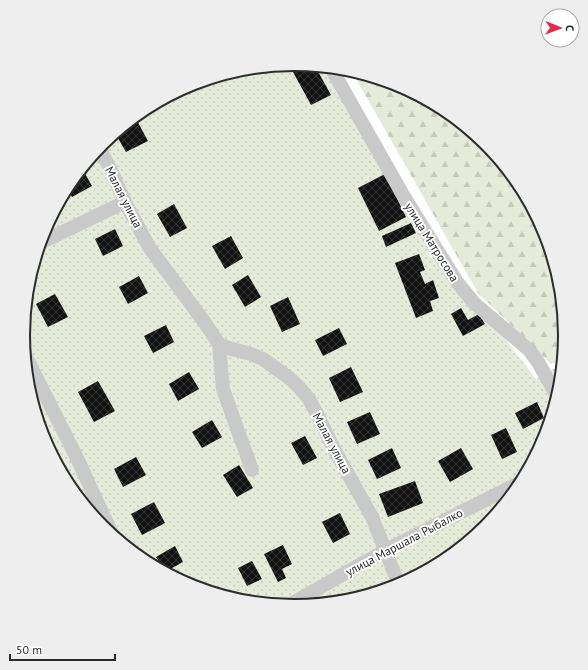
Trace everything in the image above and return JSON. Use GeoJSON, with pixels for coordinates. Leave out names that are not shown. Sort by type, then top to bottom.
{"type":"FeatureCollection","features":[{"type":"Feature","properties":{"kind":"street","name":"улица Матросова"},"geometry":{"type":"LineString","coordinates":[[334,74],[403,195],[457,282],[474,303],[529,350],[538,362],[553,388]]}},
{"type":"Feature","properties":{"kind":"street","name":"Малая улица"},"geometry":{"type":"LineString","coordinates":[[102,154],[125,202],[155,256],[219,344],[223,389],[252,470]]}},
{"type":"Feature","properties":{"kind":"street"},"geometry":{"type":"LineString","coordinates":[[48,239],[125,202]]}},
{"type":"Feature","properties":{"kind":"street","name":"Малая улица"},"geometry":{"type":"LineString","coordinates":[[219,344],[264,359],[288,377],[309,399],[334,449],[367,507],[397,578]]}},
{"type":"Feature","properties":{"kind":"street"},"geometry":{"type":"LineString","coordinates":[[32,369],[76,456],[106,521]]}},
{"type":"Feature","properties":{"kind":"street","name":"улица Маршала Рыбалко"},"geometry":{"type":"LineString","coordinates":[[302,599],[386,550],[509,488]]}},
{"type":"Feature","properties":{"kind":"green space"},"geometry":{"type":"Polygon","coordinates":[[[294,71],[332,74],[399,200],[536,379],[556,367],[553,387],[544,420],[523,467],[514,482],[481,522],[441,555],[395,579],[346,594],[328,597],[294,599],[260,597],[242,594],[193,579],[147,555],[107,522],[74,482],[50,436],[35,387],[32,369],[30,335],[32,301],[35,283],[50,234],[74,188],[107,148],[147,115],[193,91],[242,76],[260,73],[294,71]]]}},
{"type":"Feature","properties":{"kind":"green space"},"geometry":{"type":"Polygon","coordinates":[[[356,78],[395,91],[441,115],[481,148],[514,188],[538,234],[553,283],[556,301],[558,335],[556,361],[551,364],[478,293],[356,78]]]}},
{"type":"Feature","properties":{"kind":"building"},"geometry":{"type":"Polygon","coordinates":[[[293,72],[319,72],[331,95],[311,105],[293,72]]]}},
{"type":"Feature","properties":{"kind":"building"},"geometry":{"type":"Polygon","coordinates":[[[138,122],[148,141],[126,152],[118,139],[138,122]]]}},
{"type":"Feature","properties":{"kind":"building"},"geometry":{"type":"Polygon","coordinates":[[[85,174],[92,186],[72,197],[70,194],[85,174]]]}},
{"type":"Feature","properties":{"kind":"building"},"geometry":{"type":"Polygon","coordinates":[[[385,174],[406,217],[379,231],[358,188],[385,174]]]}},
{"type":"Feature","properties":{"kind":"building"},"geometry":{"type":"Polygon","coordinates":[[[174,204],[187,228],[170,237],[157,214],[174,204]]]}},
{"type":"Feature","properties":{"kind":"building"},"geometry":{"type":"Polygon","coordinates":[[[411,223],[416,233],[386,247],[382,236],[411,223]]]}},
{"type":"Feature","properties":{"kind":"building"},"geometry":{"type":"Polygon","coordinates":[[[115,229],[123,246],[103,256],[95,239],[115,229]]]}},
{"type":"Feature","properties":{"kind":"building"},"geometry":{"type":"Polygon","coordinates":[[[231,236],[243,258],[225,269],[212,246],[231,236]]]}},
{"type":"Feature","properties":{"kind":"building"},"geometry":{"type":"Polygon","coordinates":[[[419,254],[425,270],[420,272],[425,284],[433,280],[439,298],[430,301],[433,311],[416,318],[395,263],[419,254]]]}},
{"type":"Feature","properties":{"kind":"building"},"geometry":{"type":"Polygon","coordinates":[[[248,275],[261,297],[245,307],[232,285],[248,275]]]}},
{"type":"Feature","properties":{"kind":"building"},"geometry":{"type":"Polygon","coordinates":[[[139,276],[148,293],[128,304],[119,287],[139,276]]]}},
{"type":"Feature","properties":{"kind":"building"},"geometry":{"type":"Polygon","coordinates":[[[55,294],[68,317],[48,327],[36,304],[55,294]]]}},
{"type":"Feature","properties":{"kind":"building"},"geometry":{"type":"Polygon","coordinates":[[[288,297],[300,324],[282,332],[270,306],[288,297]]]}},
{"type":"Feature","properties":{"kind":"building"},"geometry":{"type":"Polygon","coordinates":[[[461,308],[468,320],[479,314],[485,324],[463,336],[451,314],[461,308]]]}},
{"type":"Feature","properties":{"kind":"building"},"geometry":{"type":"Polygon","coordinates":[[[166,325],[174,342],[153,353],[144,336],[166,325]]]}},
{"type":"Feature","properties":{"kind":"building"},"geometry":{"type":"Polygon","coordinates":[[[339,328],[347,344],[323,356],[315,340],[339,328]]]}},
{"type":"Feature","properties":{"kind":"building"},"geometry":{"type":"Polygon","coordinates":[[[351,367],[363,392],[340,402],[329,378],[351,367]]]}},
{"type":"Feature","properties":{"kind":"building"},"geometry":{"type":"Polygon","coordinates":[[[189,372],[199,389],[178,401],[169,384],[189,372]]]}},
{"type":"Feature","properties":{"kind":"building"},"geometry":{"type":"Polygon","coordinates":[[[98,381],[115,411],[94,422],[78,392],[98,381]]]}},
{"type":"Feature","properties":{"kind":"building"},"geometry":{"type":"Polygon","coordinates":[[[537,402],[544,418],[523,429],[515,413],[537,402]]]}},
{"type":"Feature","properties":{"kind":"building"},"geometry":{"type":"Polygon","coordinates":[[[370,412],[380,434],[357,444],[347,422],[370,412]]]}},
{"type":"Feature","properties":{"kind":"building"},"geometry":{"type":"Polygon","coordinates":[[[212,420],[222,437],[202,448],[192,432],[212,420]]]}},
{"type":"Feature","properties":{"kind":"building"},"geometry":{"type":"Polygon","coordinates":[[[506,428],[517,452],[502,459],[491,435],[506,428]]]}},
{"type":"Feature","properties":{"kind":"building"},"geometry":{"type":"Polygon","coordinates":[[[305,436],[317,458],[303,465],[291,443],[305,436]]]}},
{"type":"Feature","properties":{"kind":"building"},"geometry":{"type":"Polygon","coordinates":[[[392,448],[401,468],[377,479],[368,460],[392,448]]]}},
{"type":"Feature","properties":{"kind":"building"},"geometry":{"type":"Polygon","coordinates":[[[461,448],[473,469],[450,482],[438,461],[461,448]]]}},
{"type":"Feature","properties":{"kind":"building"},"geometry":{"type":"Polygon","coordinates":[[[136,457],[146,475],[123,487],[114,469],[136,457]]]}},
{"type":"Feature","properties":{"kind":"building"},"geometry":{"type":"Polygon","coordinates":[[[239,465],[253,488],[237,497],[223,475],[239,465]]]}},
{"type":"Feature","properties":{"kind":"building"},"geometry":{"type":"Polygon","coordinates":[[[415,481],[423,503],[388,517],[379,494],[415,481]]]}},
{"type":"Feature","properties":{"kind":"building"},"geometry":{"type":"Polygon","coordinates":[[[154,502],[165,523],[142,535],[131,514],[154,502]]]}},
{"type":"Feature","properties":{"kind":"building"},"geometry":{"type":"Polygon","coordinates":[[[340,513],[350,534],[333,543],[322,522],[340,513]]]}},
{"type":"Feature","properties":{"kind":"building"},"geometry":{"type":"Polygon","coordinates":[[[283,545],[292,564],[282,569],[286,578],[278,582],[264,554],[283,545]]]}},
{"type":"Feature","properties":{"kind":"building"},"geometry":{"type":"Polygon","coordinates":[[[175,546],[183,562],[171,569],[159,562],[156,557],[175,546]]]}},
{"type":"Feature","properties":{"kind":"building"},"geometry":{"type":"Polygon","coordinates":[[[252,561],[262,579],[247,586],[238,568],[252,561]]]}}]}
